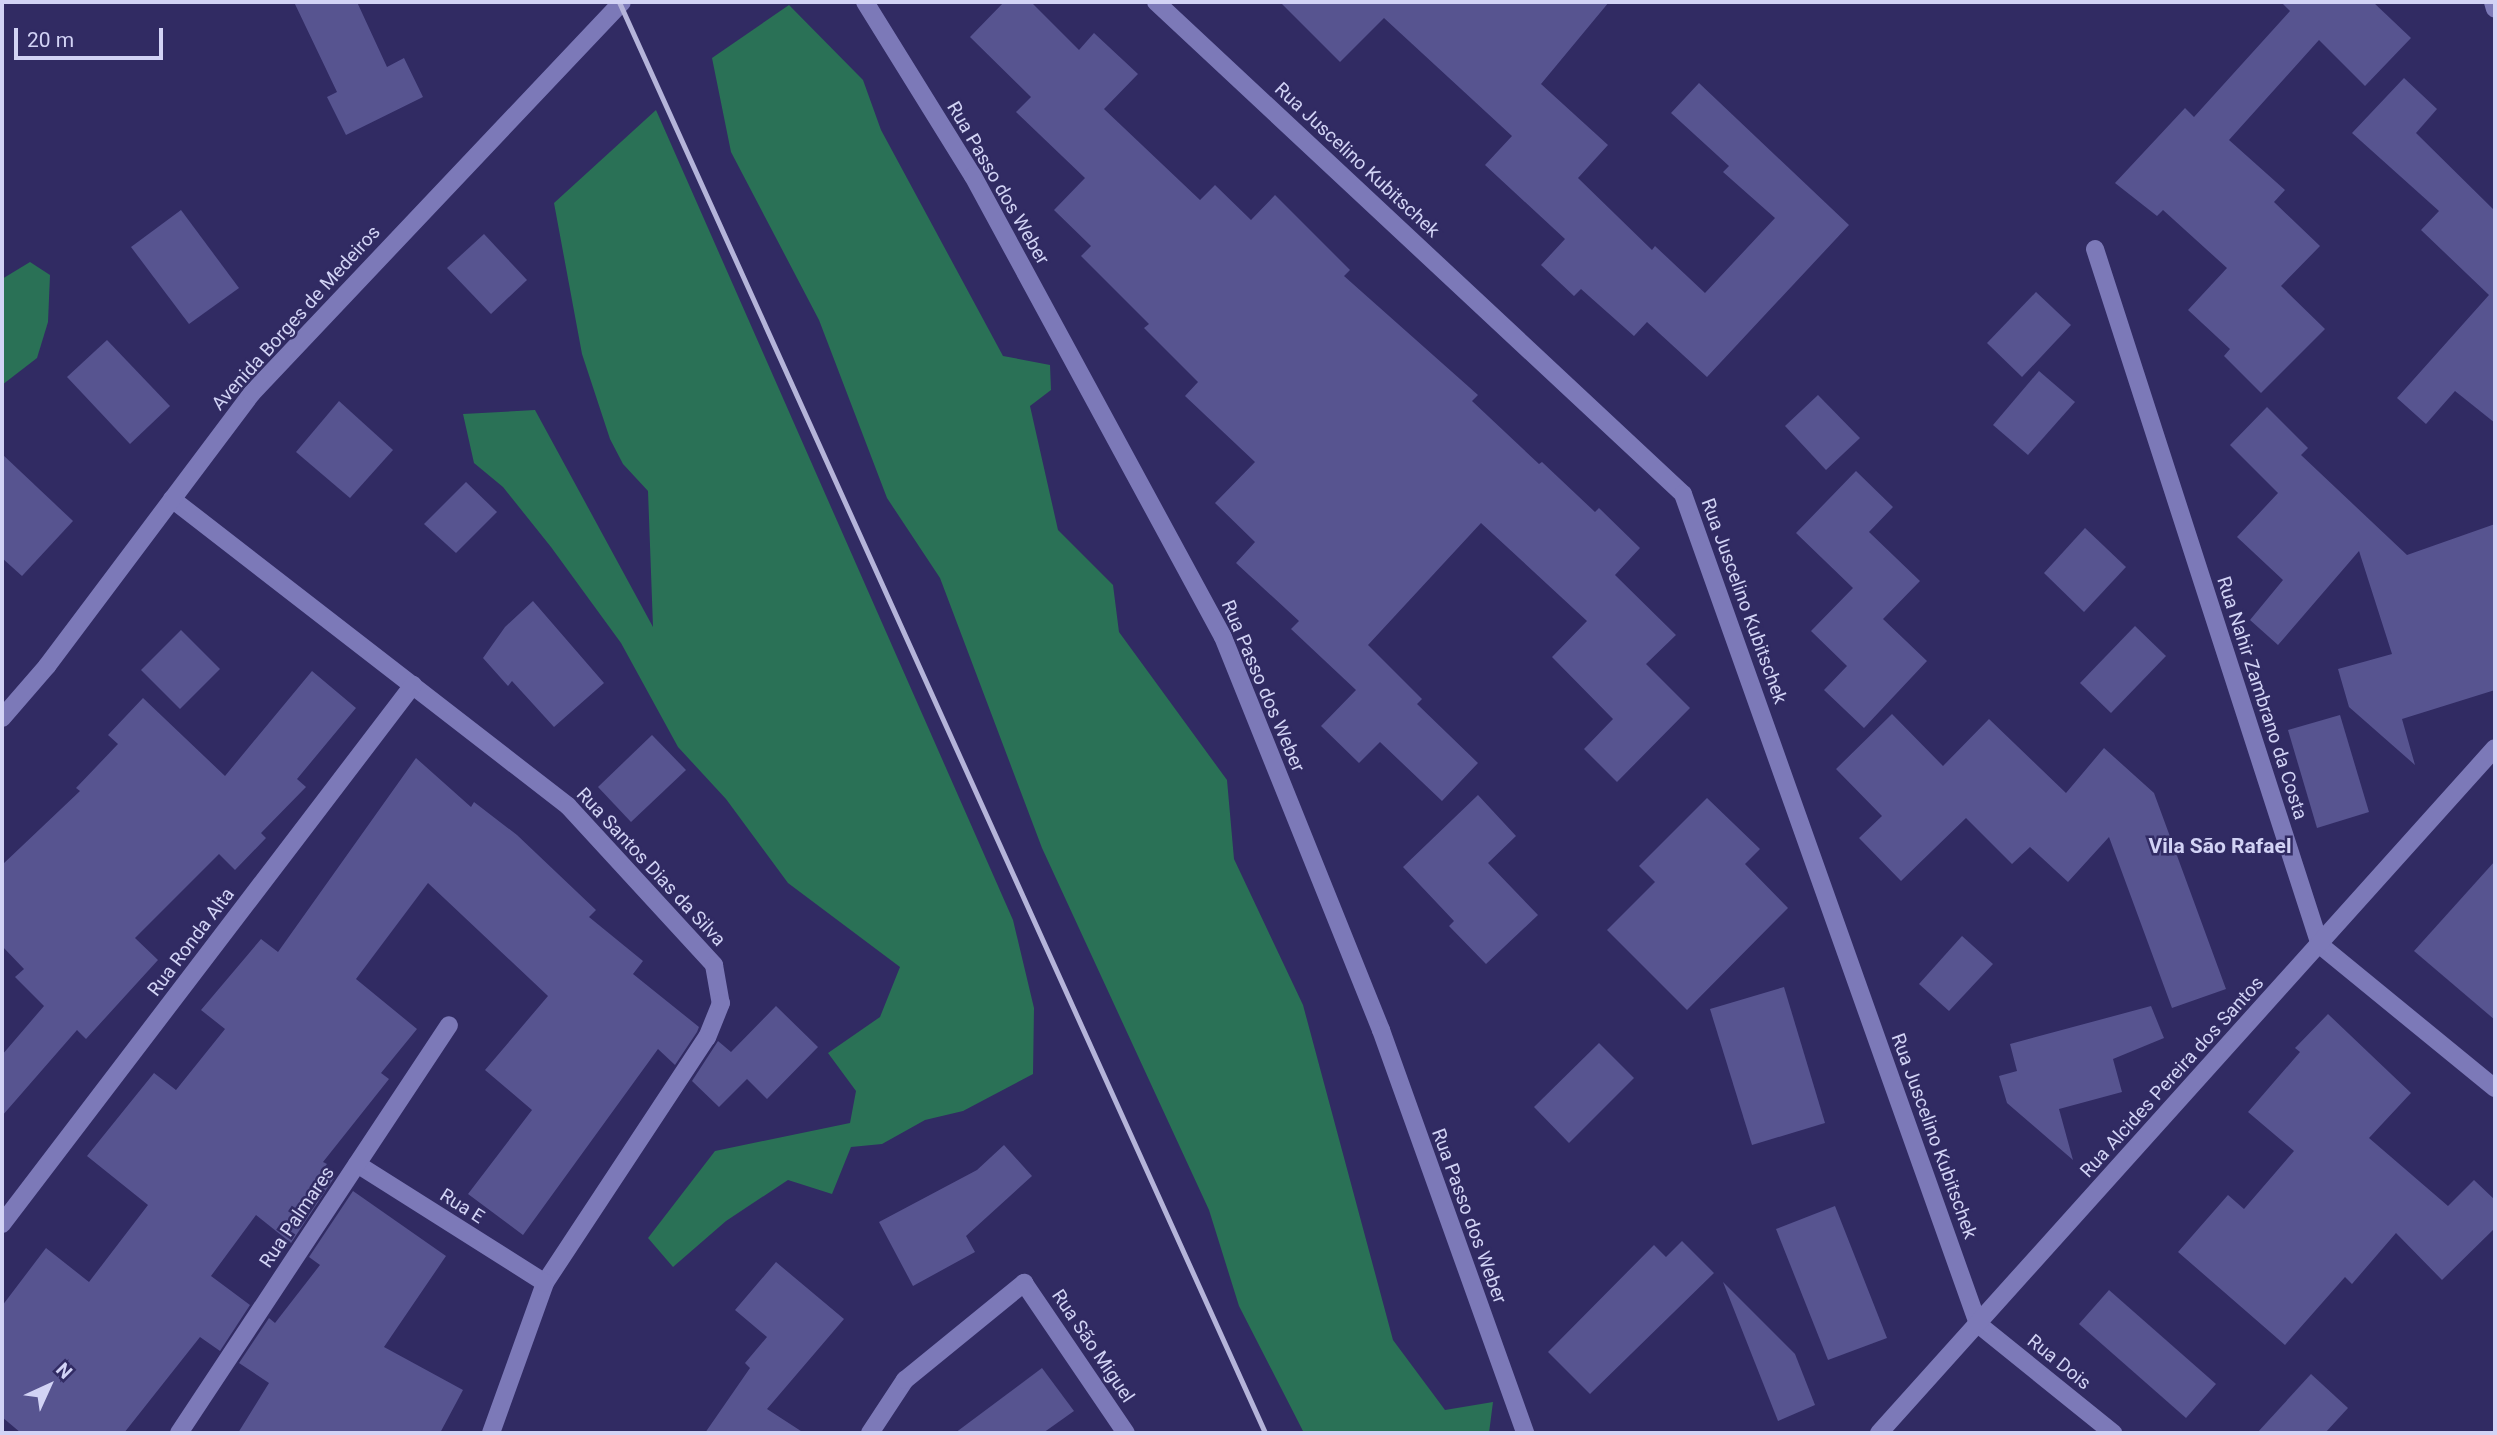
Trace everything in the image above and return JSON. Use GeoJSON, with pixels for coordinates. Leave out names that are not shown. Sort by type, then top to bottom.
{"type":"FeatureCollection","features":[{"type":"Feature","properties":{"kind":"street","name":"Avenida Borges de Medeiros"},"geometry":{"type":"LineString","coordinates":[[2,718],[47,666],[252,393],[473,154],[622,2]]}},
{"type":"Feature","properties":{"kind":"street","name":"Rua Passo dos Weber"},"geometry":{"type":"LineString","coordinates":[[865,2],[973,176],[1223,637],[1381,1030],[1525,1433]]}},
{"type":"Feature","properties":{"kind":"street","name":"Rua Juscelino Kubitschek"},"geometry":{"type":"LineString","coordinates":[[1156,2],[1684,494],[1978,1324]]}},
{"type":"Feature","properties":{"kind":"street"},"geometry":{"type":"LineString","coordinates":[[2493,2],[2495,9]]}},
{"type":"Feature","properties":{"kind":"street","name":"Rua Nahir Zambrano da Costa"},"geometry":{"type":"LineString","coordinates":[[2095,249],[2320,945]]}},
{"type":"Feature","properties":{"kind":"street","name":"Rua Santos Dias da Silva"},"geometry":{"type":"LineString","coordinates":[[172,499],[568,806],[714,965],[721,1003],[707,1037],[545,1283],[491,1433]]}},
{"type":"Feature","properties":{"kind":"street","name":"Rua Ronda Alta"},"geometry":{"type":"LineString","coordinates":[[2,1224],[413,685]]}},
{"type":"Feature","properties":{"kind":"street","name":"Rua Alcides Pereira dos Santos"},"geometry":{"type":"LineString","coordinates":[[1880,1433],[2495,748]]}},
{"type":"Feature","properties":{"kind":"street"},"geometry":{"type":"LineString","coordinates":[[2320,945],[2495,1088]]}},
{"type":"Feature","properties":{"kind":"street","name":"Rua Palmares"},"geometry":{"type":"LineString","coordinates":[[179,1433],[449,1025]]}},
{"type":"Feature","properties":{"kind":"street","name":"Rua E"},"geometry":{"type":"LineString","coordinates":[[357,1164],[545,1283]]}},
{"type":"Feature","properties":{"kind":"street","name":"Rua São Miguel"},"geometry":{"type":"LineString","coordinates":[[870,1433],[905,1380],[1024,1283],[1126,1433]]}},
{"type":"Feature","properties":{"kind":"street","name":"Rua Dois"},"geometry":{"type":"LineString","coordinates":[[1978,1324],[2113,1433]]}},
{"type":"Feature","properties":{"kind":"green space"},"geometry":{"type":"Polygon","coordinates":[[[789,5],[863,80],[881,130],[1003,356],[1050,365],[1051,390],[1030,406],[1058,530],[1113,585],[1119,632],[1227,780],[1234,859],[1303,1005],[1393,1340],[1445,1410],[1493,1402],[1489,1433],[1304,1433],[1239,1306],[1209,1210],[1042,848],[940,578],[887,498],[819,320],[731,152],[712,58],[789,5]]]}},
{"type":"Feature","properties":{"kind":"green space"},"geometry":{"type":"Polygon","coordinates":[[[656,110],[1013,920],[1034,1008],[1033,1074],[963,1111],[925,1120],[882,1144],[851,1147],[832,1194],[788,1180],[726,1221],[673,1267],[648,1238],[715,1151],[850,1123],[856,1091],[828,1053],[880,1017],[900,967],[788,883],[726,799],[678,747],[621,643],[551,547],[503,487],[474,463],[463,414],[535,410],[653,627],[648,491],[623,464],[610,439],[582,354],[554,203],[656,110]]]}},
{"type":"Feature","properties":{"kind":"green space"},"geometry":{"type":"Polygon","coordinates":[[[30,262],[50,275],[48,322],[37,358],[2,385],[2,279],[30,262]]]}},
{"type":"Feature","properties":{"kind":"building"},"geometry":{"type":"Polygon","coordinates":[[[294,2],[357,2],[387,67],[404,58],[423,97],[346,135],[327,97],[337,92],[294,2]]]}},
{"type":"Feature","properties":{"kind":"building"},"geometry":{"type":"Polygon","coordinates":[[[1004,2],[1031,2],[1079,50],[1094,33],[1138,74],[1104,109],[1200,200],[1215,185],[1251,220],[1275,195],[1350,270],[1344,276],[1478,395],[1472,401],[1539,464],[1542,462],[1595,512],[1599,508],[1640,548],[1615,575],[1676,635],[1646,664],[1690,708],[1617,782],[1584,749],[1613,719],[1552,657],[1587,621],[1481,523],[1368,645],[1422,699],[1417,704],[1478,763],[1442,801],[1380,742],[1359,763],[1321,726],[1356,690],[1291,629],[1299,621],[1236,563],[1255,542],[1215,503],[1255,462],[1185,396],[1198,382],[1144,328],[1149,324],[1081,256],[1091,246],[1054,210],[1085,178],[1016,112],[1031,97],[970,37],[1004,2]]]}},
{"type":"Feature","properties":{"kind":"building"},"geometry":{"type":"Polygon","coordinates":[[[1280,2],[1609,2],[1541,84],[1608,145],[1578,178],[1652,250],[1655,246],[1705,293],[1775,218],[1723,172],[1729,166],[1671,113],[1699,83],[1849,225],[1707,377],[1647,322],[1634,336],[1581,289],[1574,296],[1541,265],[1565,239],[1485,165],[1512,136],[1384,18],[1340,62],[1280,2]]]}},
{"type":"Feature","properties":{"kind":"building"},"geometry":{"type":"Polygon","coordinates":[[[2281,2],[2373,2],[2411,38],[2365,86],[2319,40],[2229,140],[2285,190],[2274,202],[2320,246],[2281,286],[2325,329],[2261,393],[2224,356],[2230,349],[2188,310],[2227,268],[2163,210],[2157,216],[2115,183],[2185,108],[2194,117],[2290,11],[2281,2]]]}},
{"type":"Feature","properties":{"kind":"building"},"geometry":{"type":"Polygon","coordinates":[[[2404,78],[2437,109],[2416,133],[2495,211],[2495,423],[2455,391],[2426,424],[2397,398],[2489,295],[2421,230],[2439,211],[2352,133],[2404,78]]]}},
{"type":"Feature","properties":{"kind":"building"},"geometry":{"type":"Polygon","coordinates":[[[181,210],[239,288],[189,324],[131,247],[181,210]]]}},
{"type":"Feature","properties":{"kind":"building"},"geometry":{"type":"Polygon","coordinates":[[[484,234],[527,280],[491,314],[447,268],[484,234]]]}},
{"type":"Feature","properties":{"kind":"building"},"geometry":{"type":"Polygon","coordinates":[[[2036,292],[2071,325],[2022,377],[1987,343],[2036,292]]]}},
{"type":"Feature","properties":{"kind":"building"},"geometry":{"type":"Polygon","coordinates":[[[107,340],[170,406],[130,444],[67,377],[107,340]]]}},
{"type":"Feature","properties":{"kind":"building"},"geometry":{"type":"Polygon","coordinates":[[[2039,371],[2075,402],[2028,455],[1993,425],[2039,371]]]}},
{"type":"Feature","properties":{"kind":"building"},"geometry":{"type":"Polygon","coordinates":[[[1818,395],[1860,438],[1826,470],[1785,426],[1818,395]]]}},
{"type":"Feature","properties":{"kind":"building"},"geometry":{"type":"Polygon","coordinates":[[[339,401],[393,450],[350,498],[296,452],[339,401]]]}},
{"type":"Feature","properties":{"kind":"building"},"geometry":{"type":"Polygon","coordinates":[[[2267,407],[2308,448],[2301,455],[2407,555],[2495,524],[2495,690],[2402,719],[2415,765],[2349,707],[2338,669],[2392,654],[2359,551],[2278,645],[2250,620],[2283,580],[2237,537],[2278,493],[2230,445],[2267,407]]]}},
{"type":"Feature","properties":{"kind":"building"},"geometry":{"type":"Polygon","coordinates":[[[2,454],[73,521],[22,576],[2,558],[2,454]]]}},
{"type":"Feature","properties":{"kind":"building"},"geometry":{"type":"Polygon","coordinates":[[[1856,471],[1893,507],[1869,532],[1920,581],[1883,619],[1927,661],[1864,728],[1824,690],[1847,666],[1811,631],[1853,588],[1796,533],[1856,471]]]}},
{"type":"Feature","properties":{"kind":"building"},"geometry":{"type":"Polygon","coordinates":[[[466,482],[497,512],[456,553],[424,524],[466,482]]]}},
{"type":"Feature","properties":{"kind":"building"},"geometry":{"type":"Polygon","coordinates":[[[2085,528],[2126,567],[2084,612],[2044,573],[2085,528]]]}},
{"type":"Feature","properties":{"kind":"building"},"geometry":{"type":"Polygon","coordinates":[[[533,601],[604,683],[554,727],[512,681],[508,686],[483,658],[505,627],[533,601]]]}},
{"type":"Feature","properties":{"kind":"building"},"geometry":{"type":"Polygon","coordinates":[[[2135,626],[2166,656],[2111,713],[2080,683],[2135,626]]]}},
{"type":"Feature","properties":{"kind":"building"},"geometry":{"type":"Polygon","coordinates":[[[181,630],[220,669],[180,709],[141,670],[181,630]]]}},
{"type":"Feature","properties":{"kind":"building"},"geometry":{"type":"Polygon","coordinates":[[[312,671],[356,708],[297,779],[306,787],[261,833],[266,838],[235,870],[219,854],[135,938],[158,960],[86,1039],[77,1030],[2,1116],[2,1055],[44,1006],[15,977],[24,969],[2,946],[2,865],[80,791],[76,788],[118,744],[108,735],[143,698],[225,776],[312,671]]]}},
{"type":"Feature","properties":{"kind":"building"},"geometry":{"type":"Polygon","coordinates":[[[1892,714],[1943,766],[1989,719],[2066,793],[2104,748],[2154,793],[2226,989],[2172,1008],[2109,837],[2068,882],[2030,847],[2012,864],[1966,818],[1901,881],[1859,838],[1882,816],[1836,769],[1892,714]]]}},
{"type":"Feature","properties":{"kind":"building"},"geometry":{"type":"Polygon","coordinates":[[[2340,715],[2369,812],[2317,828],[2288,730],[2340,715]]]}},
{"type":"Feature","properties":{"kind":"building"},"geometry":{"type":"Polygon","coordinates":[[[652,735],[686,770],[631,822],[598,787],[652,735]]]}},
{"type":"Feature","properties":{"kind":"building"},"geometry":{"type":"Polygon","coordinates":[[[416,758],[471,807],[474,802],[517,835],[596,910],[589,917],[643,961],[633,974],[699,1027],[697,1032],[675,1065],[658,1049],[523,1235],[468,1194],[532,1110],[485,1070],[548,996],[428,883],[356,979],[417,1029],[381,1073],[389,1079],[323,1162],[327,1164],[322,1170],[334,1178],[291,1243],[256,1215],[211,1276],[250,1305],[220,1351],[200,1337],[124,1433],[21,1433],[2,1417],[2,1306],[46,1248],[89,1282],[148,1205],[87,1156],[154,1073],[176,1090],[225,1029],[201,1010],[261,939],[278,952],[416,758]]]}},
{"type":"Feature","properties":{"kind":"building"},"geometry":{"type":"Polygon","coordinates":[[[1478,795],[1516,836],[1488,863],[1538,915],[1486,964],[1449,926],[1454,921],[1403,867],[1478,795]]]}},
{"type":"Feature","properties":{"kind":"building"},"geometry":{"type":"Polygon","coordinates":[[[1707,798],[1760,849],[1745,864],[1788,908],[1687,1010],[1607,930],[1655,882],[1639,866],[1707,798]]]}},
{"type":"Feature","properties":{"kind":"building"},"geometry":{"type":"Polygon","coordinates":[[[2495,861],[2495,1020],[2414,951],[2495,861]]]}},
{"type":"Feature","properties":{"kind":"building"},"geometry":{"type":"Polygon","coordinates":[[[1962,936],[1993,964],[1949,1011],[1919,984],[1962,936]]]}},
{"type":"Feature","properties":{"kind":"building"},"geometry":{"type":"Polygon","coordinates":[[[1784,987],[1825,1123],[1752,1145],[1710,1009],[1784,987]]]}},
{"type":"Feature","properties":{"kind":"building"},"geometry":{"type":"Polygon","coordinates":[[[776,1006],[818,1047],[767,1099],[747,1079],[719,1107],[692,1081],[718,1041],[731,1052],[776,1006]]]}},
{"type":"Feature","properties":{"kind":"building"},"geometry":{"type":"Polygon","coordinates":[[[2151,1006],[2164,1038],[2113,1059],[2122,1092],[2059,1109],[2073,1160],[2007,1103],[1999,1076],[2017,1071],[2010,1044],[2151,1006]]]}},
{"type":"Feature","properties":{"kind":"building"},"geometry":{"type":"Polygon","coordinates":[[[2328,1014],[2411,1093],[2369,1138],[2448,1206],[2474,1180],[2495,1200],[2495,1228],[2442,1280],[2396,1233],[2352,1284],[2345,1277],[2285,1345],[2178,1252],[2228,1195],[2244,1209],[2294,1151],[2248,1112],[2300,1052],[2295,1048],[2328,1014]]]}},
{"type":"Feature","properties":{"kind":"building"},"geometry":{"type":"Polygon","coordinates":[[[1599,1043],[1634,1078],[1569,1143],[1534,1107],[1599,1043]]]}},
{"type":"Feature","properties":{"kind":"building"},"geometry":{"type":"Polygon","coordinates":[[[1004,1145],[1032,1176],[966,1236],[975,1252],[913,1286],[879,1222],[977,1170],[1004,1145]]]}},
{"type":"Feature","properties":{"kind":"building"},"geometry":{"type":"Polygon","coordinates":[[[353,1191],[446,1256],[384,1347],[463,1390],[440,1433],[238,1433],[269,1383],[239,1363],[269,1318],[275,1323],[320,1265],[309,1257],[353,1191]]]}},
{"type":"Feature","properties":{"kind":"building"},"geometry":{"type":"Polygon","coordinates":[[[1835,1206],[1887,1338],[1828,1360],[1776,1229],[1835,1206]]]}},
{"type":"Feature","properties":{"kind":"building"},"geometry":{"type":"Polygon","coordinates":[[[1682,1241],[1714,1273],[1590,1394],[1548,1352],[1654,1245],[1666,1257],[1682,1241]]]}},
{"type":"Feature","properties":{"kind":"building"},"geometry":{"type":"Polygon","coordinates":[[[776,1262],[844,1319],[767,1409],[804,1433],[705,1433],[750,1368],[745,1363],[767,1337],[735,1310],[776,1262]]]}},
{"type":"Feature","properties":{"kind":"building"},"geometry":{"type":"Polygon","coordinates":[[[1723,1282],[1795,1354],[1815,1405],[1778,1421],[1723,1282]]]}},
{"type":"Feature","properties":{"kind":"building"},"geometry":{"type":"Polygon","coordinates":[[[2109,1290],[2216,1384],[2186,1418],[2079,1324],[2109,1290]]]}},
{"type":"Feature","properties":{"kind":"building"},"geometry":{"type":"Polygon","coordinates":[[[1042,1368],[1074,1411],[1043,1433],[955,1433],[1042,1368]]]}},
{"type":"Feature","properties":{"kind":"building"},"geometry":{"type":"Polygon","coordinates":[[[2311,1374],[2348,1408],[2325,1433],[2257,1433],[2311,1374]]]}},
{"type":"Feature","properties":{"kind":"railway"},"geometry":{"type":"LineString","coordinates":[[619,2],[1265,1433]]}},
{"type":"Feature","properties":{"kind":"district","name":"Vila São Rafael"},"geometry":{"type":"Point","coordinates":[2220,846]}}]}
